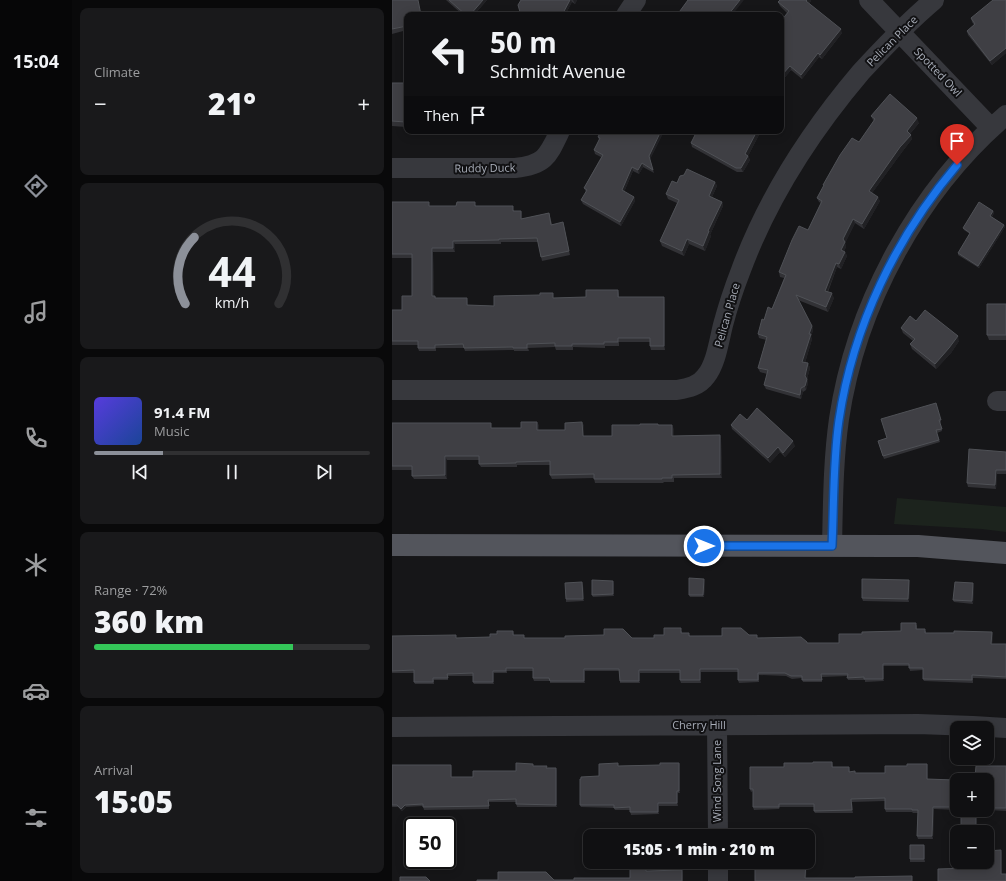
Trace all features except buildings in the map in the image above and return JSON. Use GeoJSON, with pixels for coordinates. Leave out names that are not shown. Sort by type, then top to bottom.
{"type":"FeatureCollection","features":[{"type":"Feature","properties":{"kind":"main road"},"geometry":{"type":"LineString","coordinates":[[392,545],[918,546],[1006,553]]}},
{"type":"Feature","properties":{"kind":"street"},"geometry":{"type":"LineString","coordinates":[[628,12],[636,0]]}},
{"type":"Feature","properties":{"kind":"street","name":"Spotted Owl"},"geometry":{"type":"LineString","coordinates":[[869,0],[991,128]]}},
{"type":"Feature","properties":{"kind":"street","name":"Pelican Place"},"geometry":{"type":"LineString","coordinates":[[392,390],[677,390],[694,386],[700,382],[707,376],[714,360],[728,309],[747,253],[781,184],[796,159],[823,119],[865,68],[899,32],[934,0]]}},
{"type":"Feature","properties":{"kind":"street"},"geometry":{"type":"LineString","coordinates":[[832,546],[834,476],[839,419],[848,375],[860,335],[881,282],[896,253],[928,201],[949,173],[971,148],[1006,114]]}},
{"type":"Feature","properties":{"kind":"street","name":"Ruddy Duck"},"geometry":{"type":"LineString","coordinates":[[392,168],[516,168],[530,166],[540,162],[544,158],[552,148],[559,134]]}},
{"type":"Feature","properties":{"kind":"street","name":"Cherry Hill"},"geometry":{"type":"LineString","coordinates":[[392,727],[918,724],[1006,728]]}},
{"type":"Feature","properties":{"kind":"street","name":"Wind Song Lane"},"geometry":{"type":"LineString","coordinates":[[717,726],[718,829]]}},
{"type":"Feature","properties":{"kind":"street"},"geometry":{"type":"LineString","coordinates":[[718,869],[718,881]]}},
{"type":"Feature","properties":{"kind":"shaded area"},"geometry":{"type":"Polygon","coordinates":[[[897,498],[1006,507],[1006,532],[982,529],[894,524],[897,498]]]}},
{"type":"Feature","properties":{"kind":"route"},"geometry":{"type":"LineString","coordinates":[[704,546],[832,546],[834,476],[839,419],[848,375],[860,335],[881,282],[896,253],[928,201],[949,173],[957,165]]}}]}
